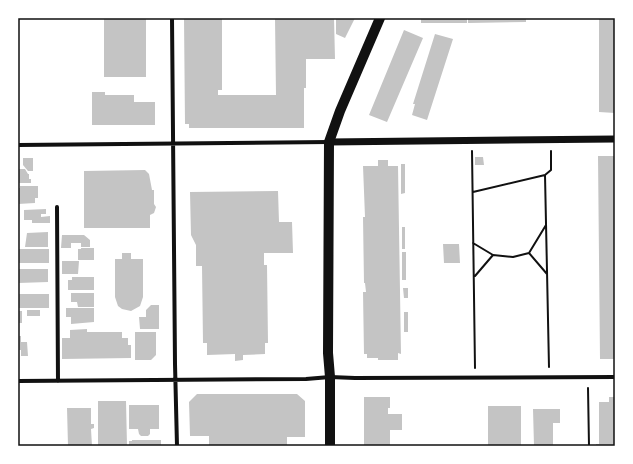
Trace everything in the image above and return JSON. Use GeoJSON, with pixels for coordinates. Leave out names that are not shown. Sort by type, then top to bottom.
{"type":"FeatureCollection","features":[{"type":"Feature","properties":{"kind":"main road"},"geometry":{"type":"LineString","coordinates":[[330,446],[330,377],[328,354],[329,142],[340,111],[380,18]]}},
{"type":"Feature","properties":{"kind":"street"},"geometry":{"type":"LineString","coordinates":[[172,18],[175,380],[177,446]]}},
{"type":"Feature","properties":{"kind":"street"},"geometry":{"type":"LineString","coordinates":[[18,145],[615,139]]}},
{"type":"Feature","properties":{"kind":"street"},"geometry":{"type":"LineString","coordinates":[[56,207],[58,380]]}},
{"type":"Feature","properties":{"kind":"street"},"geometry":{"type":"LineString","coordinates":[[18,381],[306,379],[330,377],[615,377]]}},
{"type":"Feature","properties":{"kind":"path"},"geometry":{"type":"LineString","coordinates":[[473,192],[545,175],[551,170],[551,150]]}},
{"type":"Feature","properties":{"kind":"path"},"geometry":{"type":"LineString","coordinates":[[472,151],[475,368]]}},
{"type":"Feature","properties":{"kind":"path"},"geometry":{"type":"LineString","coordinates":[[545,175],[549,367]]}},
{"type":"Feature","properties":{"kind":"path"},"geometry":{"type":"LineString","coordinates":[[473,243],[492,255],[513,257],[529,253],[546,224]]}},
{"type":"Feature","properties":{"kind":"path"},"geometry":{"type":"LineString","coordinates":[[529,253],[547,274]]}},
{"type":"Feature","properties":{"kind":"path"},"geometry":{"type":"LineString","coordinates":[[474,277],[492,255]]}},
{"type":"Feature","properties":{"kind":"path"},"geometry":{"type":"LineString","coordinates":[[588,388],[589,446]]}},
{"type":"Feature","properties":{"kind":"building"},"geometry":{"type":"Polygon","coordinates":[[[104,18],[146,18],[146,77],[104,77],[104,18]]]}},
{"type":"Feature","properties":{"kind":"building"},"geometry":{"type":"Polygon","coordinates":[[[184,18],[222,18],[222,90],[218,90],[218,95],[276,95],[275,18],[334,18],[335,59],[306,59],[304,128],[189,128],[189,124],[185,124],[184,18]]]}},
{"type":"Feature","properties":{"kind":"building"},"geometry":{"type":"Polygon","coordinates":[[[336,18],[355,18],[345,38],[336,34],[336,18]]]}},
{"type":"Feature","properties":{"kind":"building"},"geometry":{"type":"Polygon","coordinates":[[[421,18],[467,18],[467,23],[421,23],[421,18]]]}},
{"type":"Feature","properties":{"kind":"building"},"geometry":{"type":"Polygon","coordinates":[[[468,18],[526,18],[526,22],[468,23],[468,18]]]}},
{"type":"Feature","properties":{"kind":"building"},"geometry":{"type":"Polygon","coordinates":[[[599,18],[615,18],[615,113],[599,112],[599,18]]]}},
{"type":"Feature","properties":{"kind":"building"},"geometry":{"type":"Polygon","coordinates":[[[404,30],[423,38],[387,122],[369,115],[404,30]]]}},
{"type":"Feature","properties":{"kind":"building"},"geometry":{"type":"Polygon","coordinates":[[[435,34],[453,39],[427,120],[412,115],[415,104],[413,104],[435,34]]]}},
{"type":"Feature","properties":{"kind":"building"},"geometry":{"type":"Polygon","coordinates":[[[92,92],[105,92],[105,95],[134,95],[134,102],[155,102],[155,125],[92,125],[92,92]]]}},
{"type":"Feature","properties":{"kind":"building"},"geometry":{"type":"Polygon","coordinates":[[[598,156],[615,156],[615,359],[600,359],[598,156]]]}},
{"type":"Feature","properties":{"kind":"building"},"geometry":{"type":"Polygon","coordinates":[[[475,157],[483,157],[484,165],[475,165],[475,157]]]}},
{"type":"Feature","properties":{"kind":"building"},"geometry":{"type":"Polygon","coordinates":[[[23,158],[33,158],[33,171],[28,171],[23,165],[23,158]]]}},
{"type":"Feature","properties":{"kind":"building"},"geometry":{"type":"Polygon","coordinates":[[[378,160],[388,160],[388,166],[398,166],[401,354],[398,353],[398,360],[378,360],[378,358],[367,358],[367,354],[364,354],[363,292],[366,292],[364,283],[363,217],[365,217],[363,166],[378,166],[378,160]]]}},
{"type":"Feature","properties":{"kind":"building"},"geometry":{"type":"Polygon","coordinates":[[[401,164],[405,164],[405,193],[401,194],[401,164]]]}},
{"type":"Feature","properties":{"kind":"building"},"geometry":{"type":"Polygon","coordinates":[[[18,169],[25,169],[29,174],[31,183],[18,183],[18,169]]]}},
{"type":"Feature","properties":{"kind":"building"},"geometry":{"type":"Polygon","coordinates":[[[145,170],[149,174],[152,190],[154,190],[154,204],[156,207],[154,213],[150,215],[150,228],[84,228],[84,171],[145,170]]]}},
{"type":"Feature","properties":{"kind":"building"},"geometry":{"type":"Polygon","coordinates":[[[20,186],[38,186],[38,198],[35,198],[35,203],[18,204],[18,188],[20,188],[20,186]]]}},
{"type":"Feature","properties":{"kind":"building"},"geometry":{"type":"Polygon","coordinates":[[[278,191],[279,222],[292,222],[293,253],[264,253],[264,265],[267,265],[268,343],[265,343],[265,354],[243,355],[243,360],[235,361],[235,354],[207,355],[207,343],[203,343],[202,266],[196,266],[196,245],[191,235],[190,192],[278,191]]]}},
{"type":"Feature","properties":{"kind":"building"},"geometry":{"type":"Polygon","coordinates":[[[46,209],[46,214],[41,214],[41,217],[50,216],[50,223],[32,223],[32,220],[24,220],[24,210],[46,209]]]}},
{"type":"Feature","properties":{"kind":"building"},"geometry":{"type":"Polygon","coordinates":[[[402,227],[405,227],[405,249],[402,249],[402,227]]]}},
{"type":"Feature","properties":{"kind":"building"},"geometry":{"type":"Polygon","coordinates":[[[48,232],[48,247],[25,247],[27,233],[48,232]]]}},
{"type":"Feature","properties":{"kind":"building"},"geometry":{"type":"Polygon","coordinates":[[[62,235],[84,235],[90,240],[90,247],[81,247],[81,243],[71,243],[71,248],[61,248],[62,235]]]}},
{"type":"Feature","properties":{"kind":"building"},"geometry":{"type":"Polygon","coordinates":[[[443,244],[459,244],[460,263],[444,263],[443,244]]]}},
{"type":"Feature","properties":{"kind":"building"},"geometry":{"type":"Polygon","coordinates":[[[94,248],[94,260],[78,260],[78,249],[94,248]]]}},
{"type":"Feature","properties":{"kind":"building"},"geometry":{"type":"Polygon","coordinates":[[[18,249],[49,249],[49,263],[18,263],[18,249]]]}},
{"type":"Feature","properties":{"kind":"building"},"geometry":{"type":"Polygon","coordinates":[[[402,252],[406,252],[406,280],[402,280],[402,252]]]}},
{"type":"Feature","properties":{"kind":"building"},"geometry":{"type":"Polygon","coordinates":[[[122,253],[131,253],[131,259],[143,259],[143,297],[140,306],[131,311],[122,309],[118,306],[115,297],[115,259],[122,259],[122,253]]]}},
{"type":"Feature","properties":{"kind":"building"},"geometry":{"type":"Polygon","coordinates":[[[62,261],[79,261],[78,274],[62,274],[62,261]]]}},
{"type":"Feature","properties":{"kind":"building"},"geometry":{"type":"Polygon","coordinates":[[[18,269],[48,269],[48,282],[18,283],[18,269]]]}},
{"type":"Feature","properties":{"kind":"building"},"geometry":{"type":"Polygon","coordinates":[[[72,277],[94,277],[94,290],[68,290],[68,280],[72,280],[72,277]]]}},
{"type":"Feature","properties":{"kind":"building"},"geometry":{"type":"Polygon","coordinates":[[[403,288],[408,288],[408,298],[404,298],[403,288]]]}},
{"type":"Feature","properties":{"kind":"building"},"geometry":{"type":"Polygon","coordinates":[[[71,293],[94,293],[94,307],[78,307],[77,302],[71,302],[71,293]]]}},
{"type":"Feature","properties":{"kind":"building"},"geometry":{"type":"Polygon","coordinates":[[[18,294],[49,294],[49,308],[18,308],[18,294]]]}},
{"type":"Feature","properties":{"kind":"building"},"geometry":{"type":"Polygon","coordinates":[[[151,305],[159,305],[159,329],[140,329],[139,317],[146,317],[146,310],[151,305]]]}},
{"type":"Feature","properties":{"kind":"building"},"geometry":{"type":"Polygon","coordinates":[[[66,308],[94,308],[94,322],[71,324],[71,317],[66,317],[66,308]]]}},
{"type":"Feature","properties":{"kind":"building"},"geometry":{"type":"Polygon","coordinates":[[[27,310],[40,310],[40,316],[27,316],[27,310]]]}},
{"type":"Feature","properties":{"kind":"building"},"geometry":{"type":"Polygon","coordinates":[[[18,311],[22,311],[22,323],[18,323],[18,311]]]}},
{"type":"Feature","properties":{"kind":"building"},"geometry":{"type":"Polygon","coordinates":[[[404,312],[408,312],[408,332],[404,332],[404,312]]]}},
{"type":"Feature","properties":{"kind":"building"},"geometry":{"type":"Polygon","coordinates":[[[87,329],[87,332],[122,332],[122,338],[128,338],[128,345],[131,345],[131,358],[62,359],[62,338],[70,338],[70,330],[87,329]]]}},
{"type":"Feature","properties":{"kind":"building"},"geometry":{"type":"Polygon","coordinates":[[[135,332],[156,332],[156,355],[151,360],[135,360],[135,332]]]}},
{"type":"Feature","properties":{"kind":"building"},"geometry":{"type":"Polygon","coordinates":[[[18,336],[21,336],[21,342],[27,342],[28,356],[21,356],[21,350],[18,350],[18,336]]]}},
{"type":"Feature","properties":{"kind":"building"},"geometry":{"type":"Polygon","coordinates":[[[197,394],[297,394],[305,401],[305,437],[287,437],[287,446],[209,446],[209,436],[190,436],[189,402],[197,394]]]}},
{"type":"Feature","properties":{"kind":"building"},"geometry":{"type":"Polygon","coordinates":[[[364,397],[390,397],[390,408],[388,408],[388,414],[402,414],[402,430],[390,430],[390,446],[364,446],[364,397]]]}},
{"type":"Feature","properties":{"kind":"building"},"geometry":{"type":"Polygon","coordinates":[[[609,397],[615,397],[615,446],[596,446],[596,444],[599,444],[599,402],[609,402],[609,397]]]}},
{"type":"Feature","properties":{"kind":"building"},"geometry":{"type":"Polygon","coordinates":[[[98,401],[126,401],[127,446],[98,446],[98,401]]]}},
{"type":"Feature","properties":{"kind":"building"},"geometry":{"type":"Polygon","coordinates":[[[129,405],[159,405],[159,429],[150,429],[150,434],[148,436],[141,436],[138,429],[129,429],[129,405]]]}},
{"type":"Feature","properties":{"kind":"building"},"geometry":{"type":"Polygon","coordinates":[[[488,406],[521,406],[521,446],[488,446],[488,406]]]}},
{"type":"Feature","properties":{"kind":"building"},"geometry":{"type":"Polygon","coordinates":[[[67,408],[91,408],[91,424],[94,424],[94,428],[91,429],[92,446],[68,446],[67,408]]]}},
{"type":"Feature","properties":{"kind":"building"},"geometry":{"type":"Polygon","coordinates":[[[533,409],[560,409],[560,423],[553,423],[553,446],[534,446],[533,409]]]}},
{"type":"Feature","properties":{"kind":"building"},"geometry":{"type":"Polygon","coordinates":[[[161,440],[161,446],[129,445],[129,441],[161,440]]]}}]}
